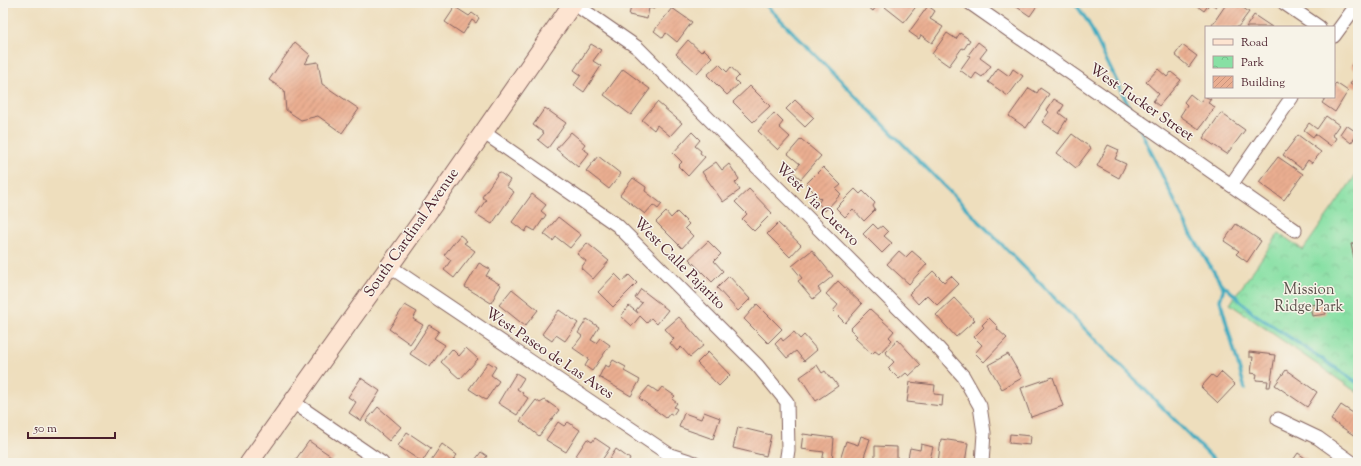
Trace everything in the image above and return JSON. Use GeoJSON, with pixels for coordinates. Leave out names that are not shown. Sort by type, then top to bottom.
{"type":"FeatureCollection","features":[{"type":"Feature","properties":{"kind":"main road","name":"South Cardinal Avenue"},"geometry":{"type":"LineString","coordinates":[[249,463],[573,3]]}},
{"type":"Feature","properties":{"kind":"street","name":"West Via Cuervo"},"geometry":{"type":"LineString","coordinates":[[573,3],[638,48],[963,376],[980,406],[984,433],[982,463]]}},
{"type":"Feature","properties":{"kind":"street","name":"West Tucker Street"},"geometry":{"type":"LineString","coordinates":[[970,3],[1295,230]]}},
{"type":"Feature","properties":{"kind":"street"},"geometry":{"type":"LineString","coordinates":[[1284,3],[1318,26]]}},
{"type":"Feature","properties":{"kind":"street"},"geometry":{"type":"LineString","coordinates":[[1335,35],[1358,3]]}},
{"type":"Feature","properties":{"kind":"street"},"geometry":{"type":"LineString","coordinates":[[1231,185],[1291,98]]}},
{"type":"Feature","properties":{"kind":"street","name":"West Calle Pajarito"},"geometry":{"type":"LineString","coordinates":[[483,132],[617,225],[756,365],[787,402],[788,450],[786,463]]}},
{"type":"Feature","properties":{"kind":"street","name":"West Paseo de Las Aves"},"geometry":{"type":"LineString","coordinates":[[389,266],[668,459],[694,463]]}},
{"type":"Feature","properties":{"kind":"street"},"geometry":{"type":"LineString","coordinates":[[293,402],[382,463]]}},
{"type":"Feature","properties":{"kind":"street"},"geometry":{"type":"LineString","coordinates":[[1278,419],[1318,438],[1353,463]]}},
{"type":"Feature","properties":{"kind":"green space","name":"Mission Ridge Park"},"geometry":{"type":"Polygon","coordinates":[[[1358,172],[1358,393],[1230,304],[1279,233],[1303,250],[1358,172]]]}},
{"type":"Feature","properties":{"kind":"building"},"geometry":{"type":"Polygon","coordinates":[[[632,3],[656,3],[654,9],[649,8],[647,19],[629,15],[632,3]]]}},
{"type":"Feature","properties":{"kind":"building"},"geometry":{"type":"Polygon","coordinates":[[[863,3],[879,3],[873,11],[863,3]]]}},
{"type":"Feature","properties":{"kind":"building"},"geometry":{"type":"Polygon","coordinates":[[[888,3],[918,4],[904,22],[885,7],[888,3]]]}},
{"type":"Feature","properties":{"kind":"building"},"geometry":{"type":"Polygon","coordinates":[[[1011,3],[1039,3],[1030,16],[1011,3]]]}},
{"type":"Feature","properties":{"kind":"building"},"geometry":{"type":"Polygon","coordinates":[[[1193,3],[1210,3],[1204,11],[1193,3]]]}},
{"type":"Feature","properties":{"kind":"building"},"geometry":{"type":"Polygon","coordinates":[[[1210,3],[1218,3],[1216,7],[1210,3]]]}},
{"type":"Feature","properties":{"kind":"building"},"geometry":{"type":"Polygon","coordinates":[[[1227,3],[1236,3],[1249,12],[1239,26],[1212,25],[1227,3]]]}},
{"type":"Feature","properties":{"kind":"building"},"geometry":{"type":"Polygon","coordinates":[[[928,6],[935,11],[930,19],[943,27],[932,43],[921,35],[919,39],[909,32],[928,6]]]}},
{"type":"Feature","properties":{"kind":"building"},"geometry":{"type":"Polygon","coordinates":[[[455,7],[469,16],[472,13],[479,18],[476,23],[472,20],[463,34],[445,22],[455,7]]]}},
{"type":"Feature","properties":{"kind":"building"},"geometry":{"type":"Polygon","coordinates":[[[672,8],[692,22],[677,42],[666,33],[663,38],[654,31],[672,8]]]}},
{"type":"Feature","properties":{"kind":"building"},"geometry":{"type":"Polygon","coordinates":[[[1254,15],[1270,26],[1247,26],[1254,15]]]}},
{"type":"Feature","properties":{"kind":"building"},"geometry":{"type":"Polygon","coordinates":[[[947,33],[956,39],[960,33],[970,40],[949,66],[932,54],[947,33]]]}},
{"type":"Feature","properties":{"kind":"building"},"geometry":{"type":"Polygon","coordinates":[[[688,40],[701,52],[704,49],[712,57],[697,73],[676,54],[688,40]]]}},
{"type":"Feature","properties":{"kind":"building"},"geometry":{"type":"Polygon","coordinates":[[[295,42],[310,55],[305,64],[318,62],[322,84],[359,109],[342,133],[318,116],[301,120],[286,110],[284,90],[269,80],[295,42]]]}},
{"type":"Feature","properties":{"kind":"building"},"geometry":{"type":"Polygon","coordinates":[[[978,42],[987,49],[980,58],[991,66],[982,77],[976,73],[972,79],[960,70],[970,56],[968,55],[978,42]]]}},
{"type":"Feature","properties":{"kind":"building"},"geometry":{"type":"Polygon","coordinates":[[[591,44],[601,50],[593,61],[601,66],[584,92],[574,85],[581,75],[574,70],[591,44]]]}},
{"type":"Feature","properties":{"kind":"building"},"geometry":{"type":"Polygon","coordinates":[[[1182,45],[1197,56],[1189,67],[1175,55],[1182,45]]]}},
{"type":"Feature","properties":{"kind":"building"},"geometry":{"type":"Polygon","coordinates":[[[1356,59],[1358,60],[1358,71],[1351,66],[1356,59]]]}},
{"type":"Feature","properties":{"kind":"building"},"geometry":{"type":"Polygon","coordinates":[[[719,64],[727,72],[731,67],[739,76],[735,80],[739,84],[727,95],[707,75],[719,64]]]}},
{"type":"Feature","properties":{"kind":"building"},"geometry":{"type":"Polygon","coordinates":[[[998,68],[1009,76],[1013,69],[1023,76],[1008,96],[988,82],[998,68]]]}},
{"type":"Feature","properties":{"kind":"building"},"geometry":{"type":"Polygon","coordinates":[[[623,69],[650,89],[631,115],[604,95],[623,69]]]}},
{"type":"Feature","properties":{"kind":"building"},"geometry":{"type":"Polygon","coordinates":[[[1158,69],[1167,77],[1171,72],[1181,80],[1159,106],[1153,101],[1159,94],[1146,82],[1158,69]]]}},
{"type":"Feature","properties":{"kind":"building"},"geometry":{"type":"Polygon","coordinates":[[[1358,73],[1358,89],[1350,84],[1358,73]]]}},
{"type":"Feature","properties":{"kind":"building"},"geometry":{"type":"Polygon","coordinates":[[[1336,83],[1348,91],[1335,112],[1322,103],[1325,98],[1335,98],[1336,83]]]}},
{"type":"Feature","properties":{"kind":"building"},"geometry":{"type":"Polygon","coordinates":[[[750,86],[770,106],[753,122],[733,102],[750,86]]]}},
{"type":"Feature","properties":{"kind":"building"},"geometry":{"type":"Polygon","coordinates":[[[1029,88],[1037,93],[1040,88],[1049,94],[1026,128],[1009,116],[1029,88]]]}},
{"type":"Feature","properties":{"kind":"building"},"geometry":{"type":"Polygon","coordinates":[[[1190,94],[1200,102],[1205,95],[1205,98],[1211,99],[1208,103],[1215,107],[1199,129],[1180,116],[1187,105],[1184,102],[1190,94]]]}},
{"type":"Feature","properties":{"kind":"building"},"geometry":{"type":"Polygon","coordinates":[[[1054,99],[1064,105],[1059,113],[1067,119],[1058,133],[1042,122],[1049,112],[1047,110],[1054,99]]]}},
{"type":"Feature","properties":{"kind":"building"},"geometry":{"type":"Polygon","coordinates":[[[795,100],[814,118],[805,127],[786,109],[795,100]]]}},
{"type":"Feature","properties":{"kind":"building"},"geometry":{"type":"Polygon","coordinates":[[[657,102],[682,123],[670,136],[657,125],[654,130],[642,120],[657,102]]]}},
{"type":"Feature","properties":{"kind":"building"},"geometry":{"type":"Polygon","coordinates":[[[545,108],[566,123],[548,148],[538,140],[544,133],[533,125],[545,108]]]}},
{"type":"Feature","properties":{"kind":"building"},"geometry":{"type":"Polygon","coordinates":[[[774,113],[783,122],[779,127],[790,137],[778,150],[758,131],[774,113]]]}},
{"type":"Feature","properties":{"kind":"building"},"geometry":{"type":"Polygon","coordinates":[[[1221,113],[1245,130],[1227,154],[1203,138],[1221,113]]]}},
{"type":"Feature","properties":{"kind":"building"},"geometry":{"type":"Polygon","coordinates":[[[1326,116],[1339,125],[1332,135],[1336,138],[1331,146],[1315,134],[1313,137],[1304,130],[1309,123],[1317,129],[1326,116]]]}},
{"type":"Feature","properties":{"kind":"building"},"geometry":{"type":"Polygon","coordinates":[[[1346,125],[1358,133],[1351,143],[1340,134],[1346,125]]]}},
{"type":"Feature","properties":{"kind":"building"},"geometry":{"type":"Polygon","coordinates":[[[571,132],[585,144],[582,148],[589,153],[578,167],[556,149],[571,132]]]}},
{"type":"Feature","properties":{"kind":"building"},"geometry":{"type":"Polygon","coordinates":[[[692,132],[700,140],[695,146],[705,157],[688,176],[678,166],[682,162],[673,153],[692,132]]]}},
{"type":"Feature","properties":{"kind":"building"},"geometry":{"type":"Polygon","coordinates":[[[1072,134],[1091,148],[1076,168],[1057,153],[1072,134]]]}},
{"type":"Feature","properties":{"kind":"building"},"geometry":{"type":"Polygon","coordinates":[[[1298,135],[1321,152],[1312,163],[1308,160],[1302,169],[1283,155],[1298,135]]]}},
{"type":"Feature","properties":{"kind":"building"},"geometry":{"type":"Polygon","coordinates":[[[801,139],[821,156],[801,179],[793,172],[800,164],[788,154],[801,139]]]}},
{"type":"Feature","properties":{"kind":"building"},"geometry":{"type":"Polygon","coordinates":[[[1108,145],[1119,150],[1115,159],[1126,164],[1119,178],[1097,166],[1108,145]]]}},
{"type":"Feature","properties":{"kind":"building"},"geometry":{"type":"Polygon","coordinates":[[[598,156],[621,174],[609,189],[586,171],[598,156]]]}},
{"type":"Feature","properties":{"kind":"building"},"geometry":{"type":"Polygon","coordinates":[[[1278,157],[1303,174],[1284,200],[1259,182],[1278,157]]]}},
{"type":"Feature","properties":{"kind":"building"},"geometry":{"type":"Polygon","coordinates":[[[716,162],[722,170],[729,164],[739,179],[735,183],[740,190],[723,202],[702,172],[716,162]]]}},
{"type":"Feature","properties":{"kind":"building"},"geometry":{"type":"Polygon","coordinates":[[[823,167],[841,185],[836,189],[841,194],[825,211],[818,203],[821,199],[806,184],[823,167]]]}},
{"type":"Feature","properties":{"kind":"building"},"geometry":{"type":"Polygon","coordinates":[[[499,172],[510,180],[506,186],[514,192],[492,224],[476,214],[486,200],[482,197],[499,172]]]}},
{"type":"Feature","properties":{"kind":"building"},"geometry":{"type":"Polygon","coordinates":[[[633,178],[646,187],[645,191],[662,204],[658,209],[653,205],[645,214],[620,195],[633,178]]]}},
{"type":"Feature","properties":{"kind":"building"},"geometry":{"type":"Polygon","coordinates":[[[749,189],[772,213],[754,231],[742,219],[747,214],[735,202],[749,189]]]}},
{"type":"Feature","properties":{"kind":"building"},"geometry":{"type":"Polygon","coordinates":[[[855,189],[860,194],[863,191],[875,203],[873,206],[875,210],[864,221],[853,209],[845,217],[836,208],[855,189]]]}},
{"type":"Feature","properties":{"kind":"building"},"geometry":{"type":"Polygon","coordinates":[[[532,194],[546,205],[541,211],[546,215],[535,231],[528,227],[525,232],[512,222],[532,194]]]}},
{"type":"Feature","properties":{"kind":"building"},"geometry":{"type":"Polygon","coordinates":[[[666,212],[671,218],[677,212],[689,224],[685,228],[693,236],[682,248],[656,222],[666,212]]]}},
{"type":"Feature","properties":{"kind":"building"},"geometry":{"type":"Polygon","coordinates":[[[558,217],[581,235],[570,248],[556,237],[553,241],[544,234],[558,217]]]}},
{"type":"Feature","properties":{"kind":"building"},"geometry":{"type":"Polygon","coordinates":[[[778,223],[801,245],[790,257],[767,234],[778,223]]]}},
{"type":"Feature","properties":{"kind":"building"},"geometry":{"type":"Polygon","coordinates":[[[873,224],[878,229],[882,226],[888,232],[884,236],[892,243],[882,253],[863,234],[873,224]]]}},
{"type":"Feature","properties":{"kind":"building"},"geometry":{"type":"Polygon","coordinates":[[[1236,224],[1261,241],[1247,262],[1236,254],[1239,251],[1224,241],[1236,224]]]}},
{"type":"Feature","properties":{"kind":"building"},"geometry":{"type":"Polygon","coordinates":[[[460,235],[467,241],[464,243],[475,251],[454,278],[444,270],[451,260],[444,255],[460,235]]]}},
{"type":"Feature","properties":{"kind":"building"},"geometry":{"type":"Polygon","coordinates":[[[708,241],[721,254],[714,261],[723,271],[712,282],[689,259],[708,241]]]}},
{"type":"Feature","properties":{"kind":"building"},"geometry":{"type":"Polygon","coordinates":[[[587,243],[609,261],[593,279],[581,268],[586,261],[577,254],[587,243]]]}},
{"type":"Feature","properties":{"kind":"building"},"geometry":{"type":"Polygon","coordinates":[[[1358,243],[1358,258],[1354,258],[1351,244],[1358,243]]]}},
{"type":"Feature","properties":{"kind":"building"},"geometry":{"type":"Polygon","coordinates":[[[812,250],[833,276],[818,288],[821,292],[813,299],[798,281],[802,278],[792,266],[812,250]]]}},
{"type":"Feature","properties":{"kind":"building"},"geometry":{"type":"Polygon","coordinates":[[[899,251],[906,257],[912,251],[927,264],[909,284],[887,264],[899,251]]]}},
{"type":"Feature","properties":{"kind":"building"},"geometry":{"type":"Polygon","coordinates":[[[479,263],[490,269],[486,276],[501,285],[491,303],[465,287],[479,263]]]}},
{"type":"Feature","properties":{"kind":"building"},"geometry":{"type":"Polygon","coordinates":[[[933,271],[944,282],[951,276],[959,284],[937,305],[927,295],[918,304],[909,294],[933,271]]]}},
{"type":"Feature","properties":{"kind":"building"},"geometry":{"type":"Polygon","coordinates":[[[615,274],[622,281],[629,275],[637,283],[613,307],[598,292],[615,274]]]}},
{"type":"Feature","properties":{"kind":"building"},"geometry":{"type":"Polygon","coordinates":[[[729,276],[750,299],[738,311],[717,288],[729,276]]]}},
{"type":"Feature","properties":{"kind":"building"},"geometry":{"type":"Polygon","coordinates":[[[838,281],[862,304],[845,323],[833,311],[838,305],[826,294],[838,281]]]}},
{"type":"Feature","properties":{"kind":"building"},"geometry":{"type":"Polygon","coordinates":[[[512,289],[538,310],[525,326],[499,305],[512,289]]]}},
{"type":"Feature","properties":{"kind":"building"},"geometry":{"type":"Polygon","coordinates":[[[641,289],[668,310],[657,324],[651,318],[647,323],[640,316],[632,326],[621,316],[629,306],[638,313],[636,310],[642,303],[635,298],[641,289]]]}},
{"type":"Feature","properties":{"kind":"building"},"geometry":{"type":"Polygon","coordinates":[[[954,298],[975,320],[956,337],[936,315],[954,298]]]}},
{"type":"Feature","properties":{"kind":"building"},"geometry":{"type":"Polygon","coordinates":[[[1324,303],[1326,314],[1312,316],[1310,305],[1324,303]]]}},
{"type":"Feature","properties":{"kind":"building"},"geometry":{"type":"Polygon","coordinates":[[[757,304],[782,329],[768,343],[744,319],[757,304]]]}},
{"type":"Feature","properties":{"kind":"building"},"geometry":{"type":"Polygon","coordinates":[[[405,305],[417,312],[413,319],[423,325],[410,344],[389,329],[405,305]]]}},
{"type":"Feature","properties":{"kind":"building"},"geometry":{"type":"Polygon","coordinates":[[[870,309],[894,331],[889,337],[892,340],[879,354],[875,351],[872,354],[855,338],[857,336],[850,329],[870,309]]]}},
{"type":"Feature","properties":{"kind":"building"},"geometry":{"type":"Polygon","coordinates":[[[559,310],[578,323],[565,341],[556,335],[552,341],[542,334],[559,310]]]}},
{"type":"Feature","properties":{"kind":"building"},"geometry":{"type":"Polygon","coordinates":[[[679,317],[704,345],[690,357],[681,347],[677,351],[670,343],[674,339],[665,329],[679,317]]]}},
{"type":"Feature","properties":{"kind":"building"},"geometry":{"type":"Polygon","coordinates":[[[989,318],[998,327],[997,329],[1007,338],[984,362],[975,353],[982,345],[974,337],[984,327],[982,325],[989,318]]]}},
{"type":"Feature","properties":{"kind":"building"},"geometry":{"type":"Polygon","coordinates":[[[587,319],[599,327],[591,340],[596,343],[600,338],[610,345],[592,371],[585,366],[589,359],[573,348],[582,336],[578,333],[587,319]]]}},
{"type":"Feature","properties":{"kind":"building"},"geometry":{"type":"Polygon","coordinates":[[[429,325],[439,331],[434,338],[445,345],[430,367],[410,354],[429,325]]]}},
{"type":"Feature","properties":{"kind":"building"},"geometry":{"type":"Polygon","coordinates":[[[794,332],[800,339],[804,335],[817,350],[804,361],[796,351],[787,358],[775,344],[781,338],[783,341],[794,332]]]}},
{"type":"Feature","properties":{"kind":"building"},"geometry":{"type":"Polygon","coordinates":[[[898,340],[921,365],[909,376],[906,373],[899,379],[888,368],[894,362],[885,352],[898,340]]]}},
{"type":"Feature","properties":{"kind":"building"},"geometry":{"type":"Polygon","coordinates":[[[466,348],[478,359],[460,379],[441,362],[452,349],[459,356],[466,348]]]}},
{"type":"Feature","properties":{"kind":"building"},"geometry":{"type":"Polygon","coordinates":[[[708,352],[730,375],[719,386],[697,363],[708,352]]]}},
{"type":"Feature","properties":{"kind":"building"},"geometry":{"type":"Polygon","coordinates":[[[1249,352],[1275,355],[1270,387],[1267,387],[1268,381],[1256,380],[1257,374],[1251,373],[1253,357],[1249,357],[1249,352]]]}},
{"type":"Feature","properties":{"kind":"building"},"geometry":{"type":"Polygon","coordinates":[[[1008,354],[1022,378],[1002,389],[988,365],[1008,354]]]}},
{"type":"Feature","properties":{"kind":"building"},"geometry":{"type":"Polygon","coordinates":[[[613,360],[626,367],[624,371],[640,380],[631,396],[599,377],[605,365],[609,367],[613,360]]]}},
{"type":"Feature","properties":{"kind":"building"},"geometry":{"type":"Polygon","coordinates":[[[488,362],[496,367],[491,375],[499,381],[486,400],[469,389],[488,362]]]}},
{"type":"Feature","properties":{"kind":"building"},"geometry":{"type":"Polygon","coordinates":[[[817,365],[822,373],[825,371],[838,386],[816,401],[800,377],[817,365]]]}},
{"type":"Feature","properties":{"kind":"building"},"geometry":{"type":"Polygon","coordinates":[[[1286,370],[1317,392],[1307,407],[1275,385],[1286,370]]]}},
{"type":"Feature","properties":{"kind":"building"},"geometry":{"type":"Polygon","coordinates":[[[1221,372],[1235,385],[1218,403],[1201,387],[1212,375],[1216,378],[1221,372]]]}},
{"type":"Feature","properties":{"kind":"building"},"geometry":{"type":"Polygon","coordinates":[[[516,373],[524,378],[517,389],[528,398],[517,415],[498,403],[516,373]]]}},
{"type":"Feature","properties":{"kind":"building"},"geometry":{"type":"Polygon","coordinates":[[[1053,377],[1063,406],[1031,417],[1021,388],[1053,377]]]}},
{"type":"Feature","properties":{"kind":"building"},"geometry":{"type":"Polygon","coordinates":[[[361,378],[380,391],[361,421],[349,413],[356,402],[348,397],[361,378]]]}},
{"type":"Feature","properties":{"kind":"building"},"geometry":{"type":"Polygon","coordinates":[[[910,382],[935,385],[934,394],[943,395],[942,406],[907,402],[910,382]]]}},
{"type":"Feature","properties":{"kind":"building"},"geometry":{"type":"Polygon","coordinates":[[[649,386],[658,392],[662,387],[675,396],[672,399],[677,403],[674,407],[677,409],[673,415],[670,413],[666,418],[639,398],[649,386]]]}},
{"type":"Feature","properties":{"kind":"building"},"geometry":{"type":"Polygon","coordinates":[[[536,400],[540,403],[545,400],[559,410],[539,436],[520,421],[536,400]]]}},
{"type":"Feature","properties":{"kind":"building"},"geometry":{"type":"Polygon","coordinates":[[[1341,405],[1356,415],[1358,411],[1358,438],[1331,420],[1341,405]]]}},
{"type":"Feature","properties":{"kind":"building"},"geometry":{"type":"Polygon","coordinates":[[[378,407],[401,427],[389,441],[366,421],[378,407]]]}},
{"type":"Feature","properties":{"kind":"building"},"geometry":{"type":"Polygon","coordinates":[[[704,412],[720,418],[713,439],[679,427],[684,413],[701,419],[704,412]]]}},
{"type":"Feature","properties":{"kind":"building"},"geometry":{"type":"Polygon","coordinates":[[[558,422],[564,426],[568,422],[580,430],[566,452],[546,440],[558,422]]]}},
{"type":"Feature","properties":{"kind":"building"},"geometry":{"type":"Polygon","coordinates":[[[738,427],[771,435],[766,456],[733,448],[738,427]]]}},
{"type":"Feature","properties":{"kind":"building"},"geometry":{"type":"Polygon","coordinates":[[[407,432],[431,448],[422,462],[398,446],[407,432]]]}},
{"type":"Feature","properties":{"kind":"building"},"geometry":{"type":"Polygon","coordinates":[[[803,434],[834,438],[832,463],[822,462],[824,452],[801,449],[803,434]]]}},
{"type":"Feature","properties":{"kind":"building"},"geometry":{"type":"Polygon","coordinates":[[[1010,434],[1031,436],[1030,445],[1009,443],[1010,434]]]}},
{"type":"Feature","properties":{"kind":"building"},"geometry":{"type":"Polygon","coordinates":[[[861,436],[870,439],[862,463],[853,461],[852,463],[839,463],[846,441],[858,445],[861,436]]]}},
{"type":"Feature","properties":{"kind":"building"},"geometry":{"type":"Polygon","coordinates":[[[595,438],[610,448],[600,463],[571,463],[587,439],[592,442],[595,438]]]}},
{"type":"Feature","properties":{"kind":"building"},"geometry":{"type":"Polygon","coordinates":[[[941,439],[968,443],[965,463],[938,463],[941,439]]]}},
{"type":"Feature","properties":{"kind":"building"},"geometry":{"type":"Polygon","coordinates":[[[309,441],[334,458],[330,463],[301,463],[296,459],[309,441]]]}},
{"type":"Feature","properties":{"kind":"building"},"geometry":{"type":"Polygon","coordinates":[[[442,444],[457,455],[453,460],[457,463],[429,463],[442,444]]]}},
{"type":"Feature","properties":{"kind":"building"},"geometry":{"type":"Polygon","coordinates":[[[921,444],[933,447],[929,463],[907,463],[910,448],[920,450],[921,444]]]}},
{"type":"Feature","properties":{"kind":"building"},"geometry":{"type":"Polygon","coordinates":[[[875,446],[897,447],[897,463],[875,463],[875,446]]]}},
{"type":"Feature","properties":{"kind":"building"},"geometry":{"type":"Polygon","coordinates":[[[616,449],[630,459],[629,461],[631,463],[607,463],[616,449]]]}},
{"type":"Feature","properties":{"kind":"building"},"geometry":{"type":"Polygon","coordinates":[[[481,452],[487,456],[482,463],[473,463],[481,452]]]}},
{"type":"Feature","properties":{"kind":"building"},"geometry":{"type":"Polygon","coordinates":[[[1298,453],[1312,463],[1291,463],[1298,453]]]}},
{"type":"Feature","properties":{"kind":"waterway"},"geometry":{"type":"LineString","coordinates":[[764,3],[1217,463]]}},
{"type":"Feature","properties":{"kind":"waterway"},"geometry":{"type":"LineString","coordinates":[[1075,3],[1088,22],[1130,109]]}},
{"type":"Feature","properties":{"kind":"waterway"},"geometry":{"type":"LineString","coordinates":[[1139,127],[1188,229],[1223,287],[1227,288],[1253,313],[1358,383]]}},
{"type":"Feature","properties":{"kind":"waterway"},"geometry":{"type":"LineString","coordinates":[[1224,287],[1220,300],[1245,389]]}}]}
